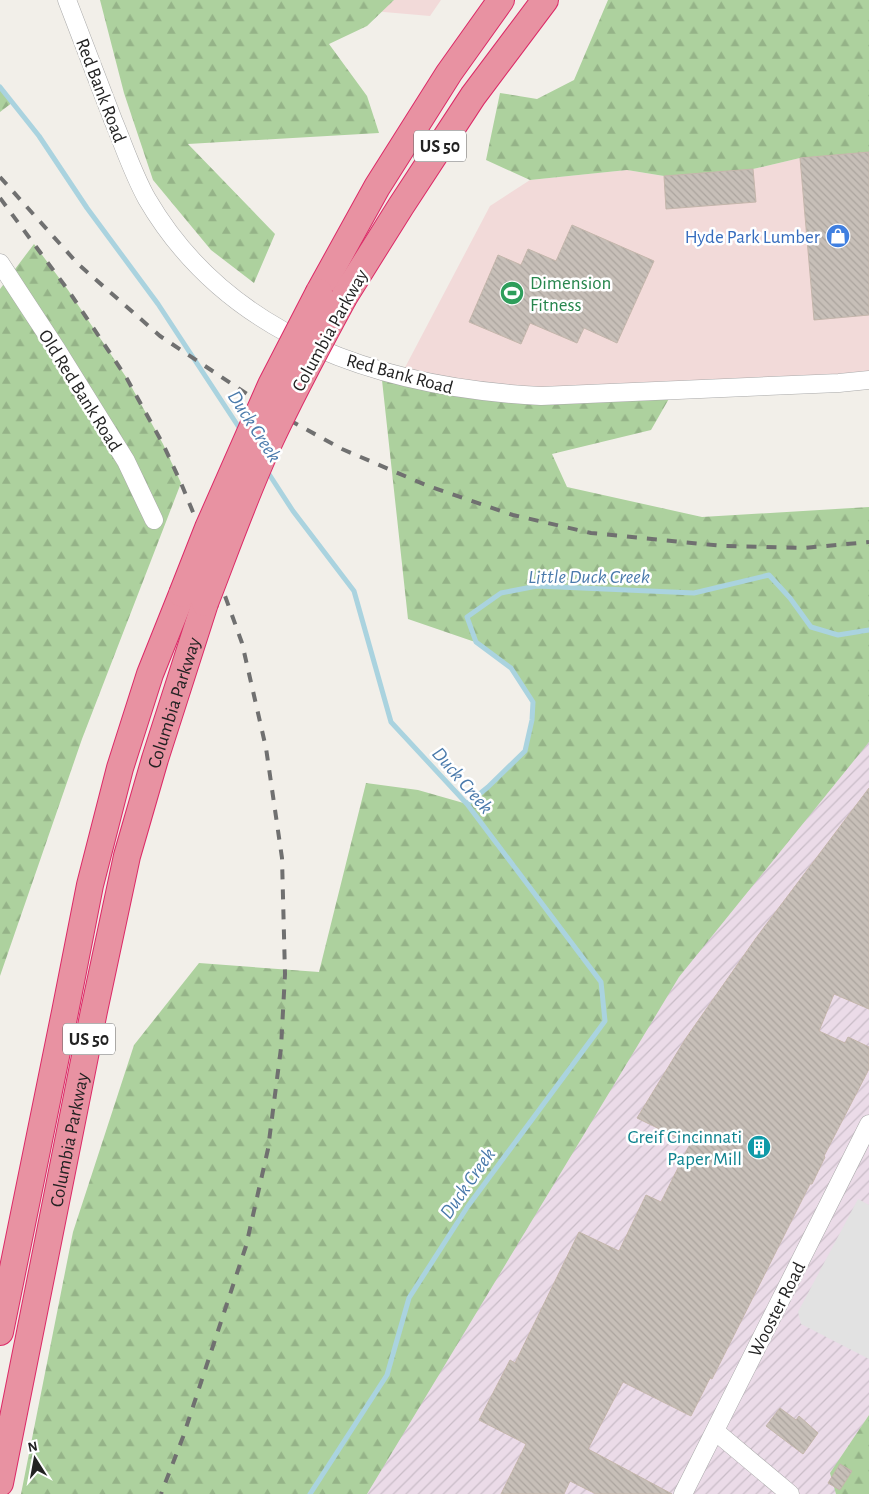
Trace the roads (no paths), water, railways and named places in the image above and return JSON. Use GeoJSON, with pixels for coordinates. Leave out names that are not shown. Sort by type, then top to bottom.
{"type":"FeatureCollection","features":[{"type":"Feature","properties":{"kind":"highway","name":"Columbia Parkway"},"geometry":{"type":"LineString","coordinates":[[332,294],[377,187],[449,74],[501,0]]}},
{"type":"Feature","properties":{"kind":"highway","name":"Columbia Parkway"},"geometry":{"type":"LineString","coordinates":[[0,1483],[92,1020],[127,856],[172,705],[208,528],[271,385],[332,294],[400,206],[473,96],[545,0]]}},
{"type":"Feature","properties":{"kind":"highway","name":"Columbia Parkway"},"geometry":{"type":"LineString","coordinates":[[0,1332],[90,885],[120,768],[150,674],[194,598]]}},
{"type":"Feature","properties":{"kind":"street","name":"Red Bank Road"},"geometry":{"type":"LineString","coordinates":[[66,0],[133,170],[147,199],[168,232],[189,257],[217,285],[240,304],[275,327],[310,345],[355,363],[400,377],[446,387],[494,394],[542,396],[839,383],[869,380]]}},
{"type":"Feature","properties":{"kind":"street","name":"Old Red Bank Road"},"geometry":{"type":"LineString","coordinates":[[0,263],[126,461],[154,520]]}},
{"type":"Feature","properties":{"kind":"street","name":"Wooster Road"},"geometry":{"type":"LineString","coordinates":[[683,1494],[869,1124]]}},
{"type":"Feature","properties":{"kind":"street"},"geometry":{"type":"LineString","coordinates":[[715,1431],[790,1494]]}},
{"type":"Feature","properties":{"kind":"waterway","name":"Duck Creek"},"geometry":{"type":"LineString","coordinates":[[0,87],[39,136],[87,208],[158,304],[242,432]]}},
{"type":"Feature","properties":{"kind":"waterway","name":"Duck Creek"},"geometry":{"type":"LineString","coordinates":[[267,471],[293,511],[354,591],[391,722],[467,804],[601,982],[605,1021],[468,1206],[409,1298],[387,1375],[310,1494]]}},
{"type":"Feature","properties":{"kind":"waterway","name":"Little Duck Creek"},"geometry":{"type":"LineString","coordinates":[[467,804],[488,787],[525,751],[532,720],[533,702],[511,668],[476,642],[467,617],[501,593],[537,586],[694,593],[769,575],[790,598],[811,627],[838,635],[869,630]]}},
{"type":"Feature","properties":{"kind":"railway"},"geometry":{"type":"LineString","coordinates":[[0,177],[78,264],[160,336],[271,410],[342,449],[428,486],[513,515],[591,533],[723,546],[804,548],[869,542]]}},
{"type":"Feature","properties":{"kind":"railway"},"geometry":{"type":"LineString","coordinates":[[0,198],[68,290],[126,377],[163,444],[181,483],[207,546],[242,643],[266,748],[282,858],[285,974],[281,1048],[268,1149],[246,1246],[183,1437],[161,1494]]}},
{"type":"Feature","properties":{"kind":"place","name":"Hyde Park Lumber"},"geometry":{"type":"Point","coordinates":[838,236]}},
{"type":"Feature","properties":{"kind":"place","name":"Dimension Fitness"},"geometry":{"type":"Point","coordinates":[512,293]}},
{"type":"Feature","properties":{"kind":"place","name":"Greif Cincinnati Paper Mill"},"geometry":{"type":"Point","coordinates":[759,1147]}}]}
